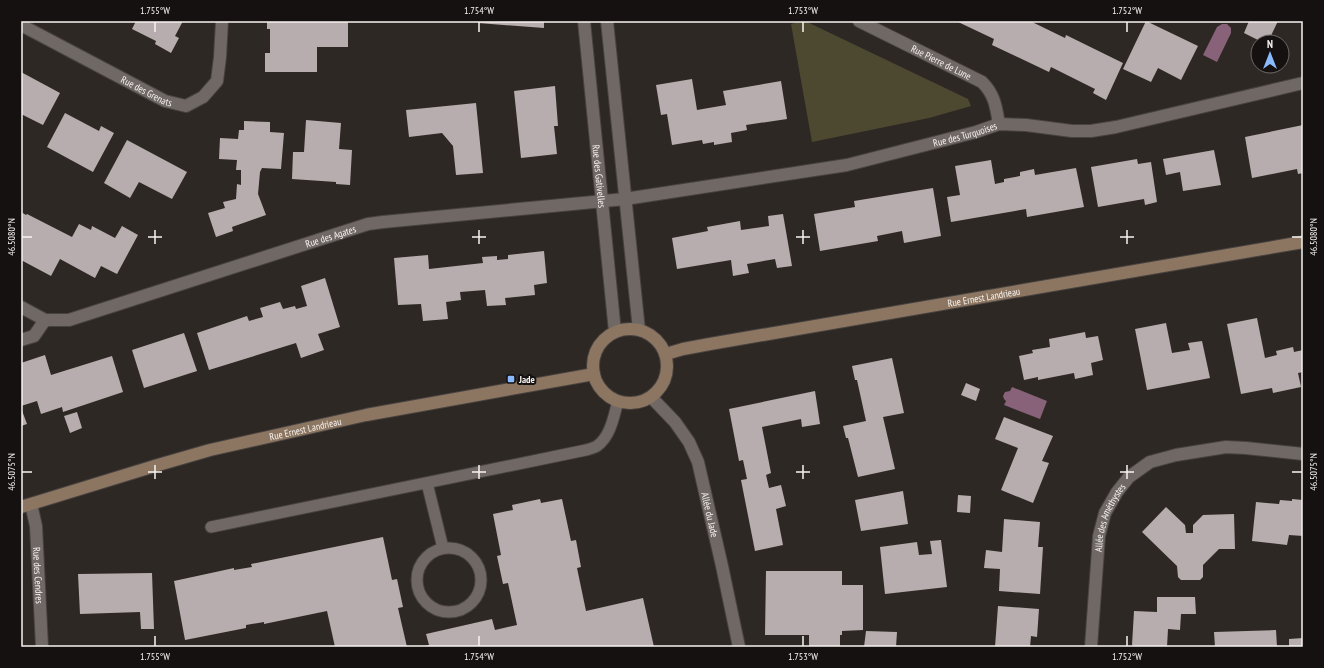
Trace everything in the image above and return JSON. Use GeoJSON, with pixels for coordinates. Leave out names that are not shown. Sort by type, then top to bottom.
{"type":"FeatureCollection","features":[{"type":"Feature","properties":{"kind":"street","name":"Rue des Grenats"},"geometry":{"type":"LineString","coordinates":[[21,25],[165,101],[186,106],[203,97],[217,81],[222,21]]}},
{"type":"Feature","properties":{"kind":"street","name":"Rue des Gativelles"},"geometry":{"type":"LineString","coordinates":[[584,21],[615,332]]}},
{"type":"Feature","properties":{"kind":"street"},"geometry":{"type":"LineString","coordinates":[[607,21],[639,330]]}},
{"type":"Feature","properties":{"kind":"street","name":"Rue Pierre de Lune"},"geometry":{"type":"LineString","coordinates":[[859,21],[982,82],[991,91],[999,124]]}},
{"type":"Feature","properties":{"kind":"street","name":"Rue des Turquoises"},"geometry":{"type":"LineString","coordinates":[[626,199],[847,165],[976,132],[999,124],[1026,125],[1072,131],[1091,131],[1116,127],[1303,83]]}},
{"type":"Feature","properties":{"kind":"street","name":"Rue des Agates"},"geometry":{"type":"LineString","coordinates":[[45,320],[69,320],[368,224],[626,199]]}},
{"type":"Feature","properties":{"kind":"street","name":"Rue Ernest Landrieau"},"geometry":{"type":"LineString","coordinates":[[666,354],[710,344],[1303,242]]}},
{"type":"Feature","properties":{"kind":"street"},"geometry":{"type":"LineString","coordinates":[[21,306],[45,320],[34,336],[21,340]]}},
{"type":"Feature","properties":{"kind":"street"},"geometry":{"type":"LineString","coordinates":[[627,329],[639,330],[651,335],[660,344],[666,354],[668,366],[666,378],[660,388],[641,402],[629,403],[618,401],[607,395],[599,385],[594,374],[594,361],[598,349],[605,339],[615,332],[627,329]]}},
{"type":"Feature","properties":{"kind":"street","name":"Rue Ernest Landrieau"},"geometry":{"type":"LineString","coordinates":[[26,506],[210,450],[366,415],[594,374]]}},
{"type":"Feature","properties":{"kind":"street","name":"Allée du Jade"},"geometry":{"type":"LineString","coordinates":[[651,396],[675,422],[689,442],[698,462],[740,647]]}},
{"type":"Feature","properties":{"kind":"street","name":"Allée des Améthystes"},"geometry":{"type":"LineString","coordinates":[[1091,647],[1099,536],[1105,513],[1117,492],[1129,477],[1150,462],[1176,455],[1226,447],[1303,454]]}},
{"type":"Feature","properties":{"kind":"street","name":"Rue des Cendres"},"geometry":{"type":"LineString","coordinates":[[26,506],[36,526],[42,647]]}},
{"type":"Feature","properties":{"kind":"lane"},"geometry":{"type":"LineString","coordinates":[[210,527],[586,450],[597,446],[606,436],[614,419],[618,401]]}},
{"type":"Feature","properties":{"kind":"lane"},"geometry":{"type":"LineString","coordinates":[[427,483],[443,548]]}},
{"type":"Feature","properties":{"kind":"lane"},"geometry":{"type":"LineString","coordinates":[[443,548],[453,548],[463,551],[471,556],[477,564],[481,574],[481,584],[478,594],[472,602],[464,608],[454,611],[443,611],[432,607],[424,600],[419,590],[417,580],[419,569],[425,559],[433,552],[443,548]]}},
{"type":"Feature","properties":{"kind":"shaded area"},"geometry":{"type":"Polygon","coordinates":[[[805,21],[968,99],[971,106],[929,118],[812,142],[791,24],[805,21]]]}},
{"type":"Feature","properties":{"kind":"shaded area"},"geometry":{"type":"Polygon","coordinates":[[[1222,24],[1227,24],[1231,28],[1231,33],[1217,62],[1203,55],[1217,27],[1222,24]]]}},
{"type":"Feature","properties":{"kind":"shaded area"},"geometry":{"type":"Polygon","coordinates":[[[1012,387],[1047,401],[1040,419],[1004,405],[1006,401],[1003,396],[1005,392],[1010,391],[1012,387]]]}},
{"type":"Feature","properties":{"kind":"building"},"geometry":{"type":"Polygon","coordinates":[[[136,21],[183,21],[175,36],[179,38],[171,53],[155,44],[156,41],[132,29],[136,21]]]}},
{"type":"Feature","properties":{"kind":"building"},"geometry":{"type":"Polygon","coordinates":[[[267,21],[348,21],[348,47],[317,47],[317,72],[265,72],[265,53],[270,53],[270,29],[267,29],[267,21]]]}},
{"type":"Feature","properties":{"kind":"building"},"geometry":{"type":"Polygon","coordinates":[[[479,21],[544,21],[544,28],[478,23],[479,21]]]}},
{"type":"Feature","properties":{"kind":"building"},"geometry":{"type":"Polygon","coordinates":[[[956,21],[1030,21],[1065,38],[1066,35],[1123,63],[1106,100],[1093,93],[1095,89],[1051,67],[1049,72],[992,45],[994,39],[956,21]]]}},
{"type":"Feature","properties":{"kind":"building"},"geometry":{"type":"Polygon","coordinates":[[[1146,21],[1198,46],[1181,80],[1158,68],[1151,82],[1123,69],[1146,21]]]}},
{"type":"Feature","properties":{"kind":"building"},"geometry":{"type":"Polygon","coordinates":[[[1249,21],[1278,21],[1272,34],[1250,34],[1250,36],[1244,33],[1249,21]]]}},
{"type":"Feature","properties":{"kind":"building"},"geometry":{"type":"Polygon","coordinates":[[[21,72],[60,93],[43,125],[21,114],[21,72]]]}},
{"type":"Feature","properties":{"kind":"building"},"geometry":{"type":"Polygon","coordinates":[[[692,79],[697,110],[726,105],[723,91],[781,81],[787,119],[746,125],[747,130],[731,133],[732,142],[714,145],[714,142],[703,144],[702,140],[672,145],[667,114],[661,115],[656,85],[692,79]]]}},
{"type":"Feature","properties":{"kind":"building"},"geometry":{"type":"Polygon","coordinates":[[[555,86],[558,126],[554,126],[557,154],[521,158],[514,91],[555,86]]]}},
{"type":"Feature","properties":{"kind":"building"},"geometry":{"type":"Polygon","coordinates":[[[476,103],[483,173],[456,175],[453,146],[442,133],[409,137],[406,110],[476,103]]]}},
{"type":"Feature","properties":{"kind":"building"},"geometry":{"type":"Polygon","coordinates":[[[65,113],[99,131],[101,126],[114,133],[93,172],[47,147],[65,113]]]}},
{"type":"Feature","properties":{"kind":"building"},"geometry":{"type":"Polygon","coordinates":[[[306,120],[341,123],[339,149],[352,150],[350,185],[336,184],[336,182],[292,179],[293,152],[304,152],[306,120]]]}},
{"type":"Feature","properties":{"kind":"building"},"geometry":{"type":"Polygon","coordinates":[[[244,121],[270,122],[270,132],[284,133],[281,169],[262,168],[260,172],[258,194],[266,215],[232,227],[233,231],[216,237],[208,213],[225,208],[223,202],[236,199],[237,184],[241,185],[241,170],[236,170],[237,160],[219,159],[220,138],[238,139],[239,130],[244,130],[244,121]]]}},
{"type":"Feature","properties":{"kind":"building"},"geometry":{"type":"Polygon","coordinates":[[[1303,125],[1303,173],[1298,174],[1297,169],[1252,178],[1245,137],[1303,125]]]}},
{"type":"Feature","properties":{"kind":"building"},"geometry":{"type":"Polygon","coordinates":[[[127,140],[187,172],[172,199],[139,182],[130,198],[104,183],[127,140]]]}},
{"type":"Feature","properties":{"kind":"building"},"geometry":{"type":"Polygon","coordinates":[[[1214,150],[1221,185],[1183,191],[1180,172],[1166,175],[1163,159],[1214,150]]]}},
{"type":"Feature","properties":{"kind":"building"},"geometry":{"type":"Polygon","coordinates":[[[1137,159],[1138,164],[1151,162],[1157,202],[1145,205],[1144,199],[1098,207],[1091,167],[1137,159]]]}},
{"type":"Feature","properties":{"kind":"building"},"geometry":{"type":"Polygon","coordinates":[[[991,160],[995,184],[1004,182],[1004,179],[1020,176],[1020,172],[1034,169],[1035,175],[1076,168],[1084,207],[1027,217],[1026,209],[951,222],[947,197],[960,195],[955,166],[991,160]]]}},
{"type":"Feature","properties":{"kind":"building"},"geometry":{"type":"Polygon","coordinates":[[[933,188],[941,236],[904,243],[902,231],[877,236],[878,241],[820,251],[814,214],[855,207],[854,201],[933,188]]]}},
{"type":"Feature","properties":{"kind":"building"},"geometry":{"type":"Polygon","coordinates":[[[21,212],[72,237],[79,224],[91,230],[92,226],[115,238],[122,226],[138,235],[117,274],[101,266],[95,278],[60,259],[51,276],[21,260],[21,212]]]}},
{"type":"Feature","properties":{"kind":"building"},"geometry":{"type":"Polygon","coordinates":[[[783,214],[792,266],[777,268],[775,259],[747,264],[749,273],[733,276],[731,260],[677,269],[672,238],[708,231],[707,227],[740,221],[741,230],[769,226],[768,216],[783,214]]]}},
{"type":"Feature","properties":{"kind":"building"},"geometry":{"type":"Polygon","coordinates":[[[544,251],[547,283],[534,285],[535,295],[505,298],[506,305],[487,306],[485,290],[460,292],[461,300],[446,302],[448,319],[423,321],[421,304],[398,305],[394,258],[428,255],[429,269],[483,263],[482,257],[497,256],[497,260],[508,259],[508,255],[544,251]]]}},
{"type":"Feature","properties":{"kind":"building"},"geometry":{"type":"Polygon","coordinates":[[[325,278],[340,327],[318,334],[324,350],[301,358],[296,343],[209,370],[197,333],[247,316],[249,321],[263,317],[260,308],[280,302],[283,309],[295,306],[296,309],[307,306],[301,286],[325,278]]]}},
{"type":"Feature","properties":{"kind":"building"},"geometry":{"type":"Polygon","coordinates":[[[1257,318],[1265,358],[1277,355],[1276,351],[1293,347],[1294,352],[1303,350],[1303,372],[1298,373],[1301,387],[1273,393],[1272,388],[1241,394],[1227,324],[1257,318]]]}},
{"type":"Feature","properties":{"kind":"building"},"geometry":{"type":"Polygon","coordinates":[[[1166,323],[1172,353],[1190,350],[1188,343],[1202,341],[1210,378],[1147,390],[1135,329],[1166,323]]]}},
{"type":"Feature","properties":{"kind":"building"},"geometry":{"type":"Polygon","coordinates":[[[1085,332],[1086,338],[1098,336],[1103,360],[1091,363],[1093,375],[1075,379],[1074,373],[1038,380],[1038,377],[1024,380],[1019,356],[1033,353],[1032,350],[1050,347],[1049,339],[1085,332]]]}},
{"type":"Feature","properties":{"kind":"building"},"geometry":{"type":"Polygon","coordinates":[[[184,333],[197,371],[144,388],[132,350],[184,333]]]}},
{"type":"Feature","properties":{"kind":"building"},"geometry":{"type":"Polygon","coordinates":[[[45,355],[51,375],[112,356],[123,392],[63,412],[62,407],[41,414],[37,401],[21,406],[21,363],[45,355]]]}},
{"type":"Feature","properties":{"kind":"building"},"geometry":{"type":"Polygon","coordinates":[[[892,358],[904,413],[883,417],[895,469],[858,477],[848,438],[846,438],[843,426],[866,421],[857,380],[855,380],[852,366],[892,358]]]}},
{"type":"Feature","properties":{"kind":"building"},"geometry":{"type":"Polygon","coordinates":[[[966,383],[980,389],[976,401],[961,395],[966,383]]]}},
{"type":"Feature","properties":{"kind":"building"},"geometry":{"type":"Polygon","coordinates":[[[815,391],[820,424],[802,427],[801,419],[762,427],[771,473],[766,475],[769,488],[781,485],[786,506],[776,509],[783,545],[755,551],[741,480],[747,479],[743,460],[739,461],[729,409],[815,391]]]}},
{"type":"Feature","properties":{"kind":"building"},"geometry":{"type":"Polygon","coordinates":[[[21,408],[27,424],[21,426],[21,408]]]}},
{"type":"Feature","properties":{"kind":"building"},"geometry":{"type":"Polygon","coordinates":[[[77,412],[82,428],[70,433],[64,416],[77,412]]]}},
{"type":"Feature","properties":{"kind":"building"},"geometry":{"type":"Polygon","coordinates":[[[1004,417],[1053,436],[1042,461],[1049,463],[1033,503],[1001,490],[1018,448],[995,439],[1004,417]]]}},
{"type":"Feature","properties":{"kind":"building"},"geometry":{"type":"Polygon","coordinates":[[[903,491],[908,524],[861,531],[855,500],[903,491]]]}},
{"type":"Feature","properties":{"kind":"building"},"geometry":{"type":"Polygon","coordinates":[[[958,495],[971,496],[970,513],[957,512],[958,495]]]}},
{"type":"Feature","properties":{"kind":"building"},"geometry":{"type":"Polygon","coordinates":[[[540,499],[541,503],[562,499],[571,541],[576,540],[581,567],[577,568],[586,611],[643,598],[654,647],[421,647],[429,645],[426,634],[492,619],[495,630],[517,625],[508,583],[503,584],[497,556],[501,555],[493,514],[513,510],[512,505],[540,499]]]}},
{"type":"Feature","properties":{"kind":"building"},"geometry":{"type":"Polygon","coordinates":[[[1292,499],[1303,500],[1303,536],[1289,535],[1287,545],[1252,541],[1256,502],[1279,504],[1280,500],[1292,501],[1292,499]]]}},
{"type":"Feature","properties":{"kind":"building"},"geometry":{"type":"Polygon","coordinates":[[[1166,507],[1185,525],[1186,533],[1193,533],[1193,525],[1203,515],[1234,514],[1235,549],[1219,549],[1203,565],[1203,577],[1200,580],[1181,580],[1178,577],[1177,566],[1142,532],[1166,507]]]}},
{"type":"Feature","properties":{"kind":"building"},"geometry":{"type":"Polygon","coordinates":[[[1004,519],[1040,522],[1038,547],[1043,547],[1040,594],[999,591],[1000,569],[984,568],[986,550],[1002,552],[1004,519]]]}},
{"type":"Feature","properties":{"kind":"building"},"geometry":{"type":"Polygon","coordinates":[[[383,537],[392,580],[397,579],[403,607],[398,608],[407,647],[335,647],[327,611],[264,624],[264,622],[246,625],[246,628],[185,640],[174,581],[234,568],[234,570],[252,567],[251,564],[383,537]]]}},
{"type":"Feature","properties":{"kind":"building"},"geometry":{"type":"Polygon","coordinates":[[[941,540],[947,587],[885,594],[880,547],[917,542],[919,555],[932,554],[930,541],[941,540]]]}},
{"type":"Feature","properties":{"kind":"building"},"geometry":{"type":"Polygon","coordinates":[[[766,571],[842,571],[842,585],[863,585],[863,630],[842,631],[842,635],[840,635],[840,647],[809,647],[809,635],[765,635],[766,571]]]}},
{"type":"Feature","properties":{"kind":"building"},"geometry":{"type":"Polygon","coordinates":[[[152,573],[154,629],[141,629],[140,612],[80,614],[78,574],[152,573]]]}},
{"type":"Feature","properties":{"kind":"building"},"geometry":{"type":"Polygon","coordinates":[[[1157,597],[1195,597],[1196,614],[1181,614],[1180,630],[1168,629],[1167,647],[1134,647],[1132,645],[1134,611],[1157,612],[1157,597]]]}},
{"type":"Feature","properties":{"kind":"building"},"geometry":{"type":"Polygon","coordinates":[[[998,606],[1039,609],[1037,637],[1031,636],[1030,647],[995,647],[998,606]]]}},
{"type":"Feature","properties":{"kind":"building"},"geometry":{"type":"Polygon","coordinates":[[[1276,630],[1277,647],[1215,647],[1214,632],[1276,630]]]}},
{"type":"Feature","properties":{"kind":"building"},"geometry":{"type":"Polygon","coordinates":[[[866,631],[897,632],[896,647],[864,647],[866,631]]]}},
{"type":"Feature","properties":{"kind":"building"},"geometry":{"type":"Polygon","coordinates":[[[1303,638],[1303,647],[1289,647],[1289,639],[1303,638]]]}},
{"type":"Feature","properties":{"kind":"place","name":"Jade"},"geometry":{"type":"Point","coordinates":[511,379]}}]}
